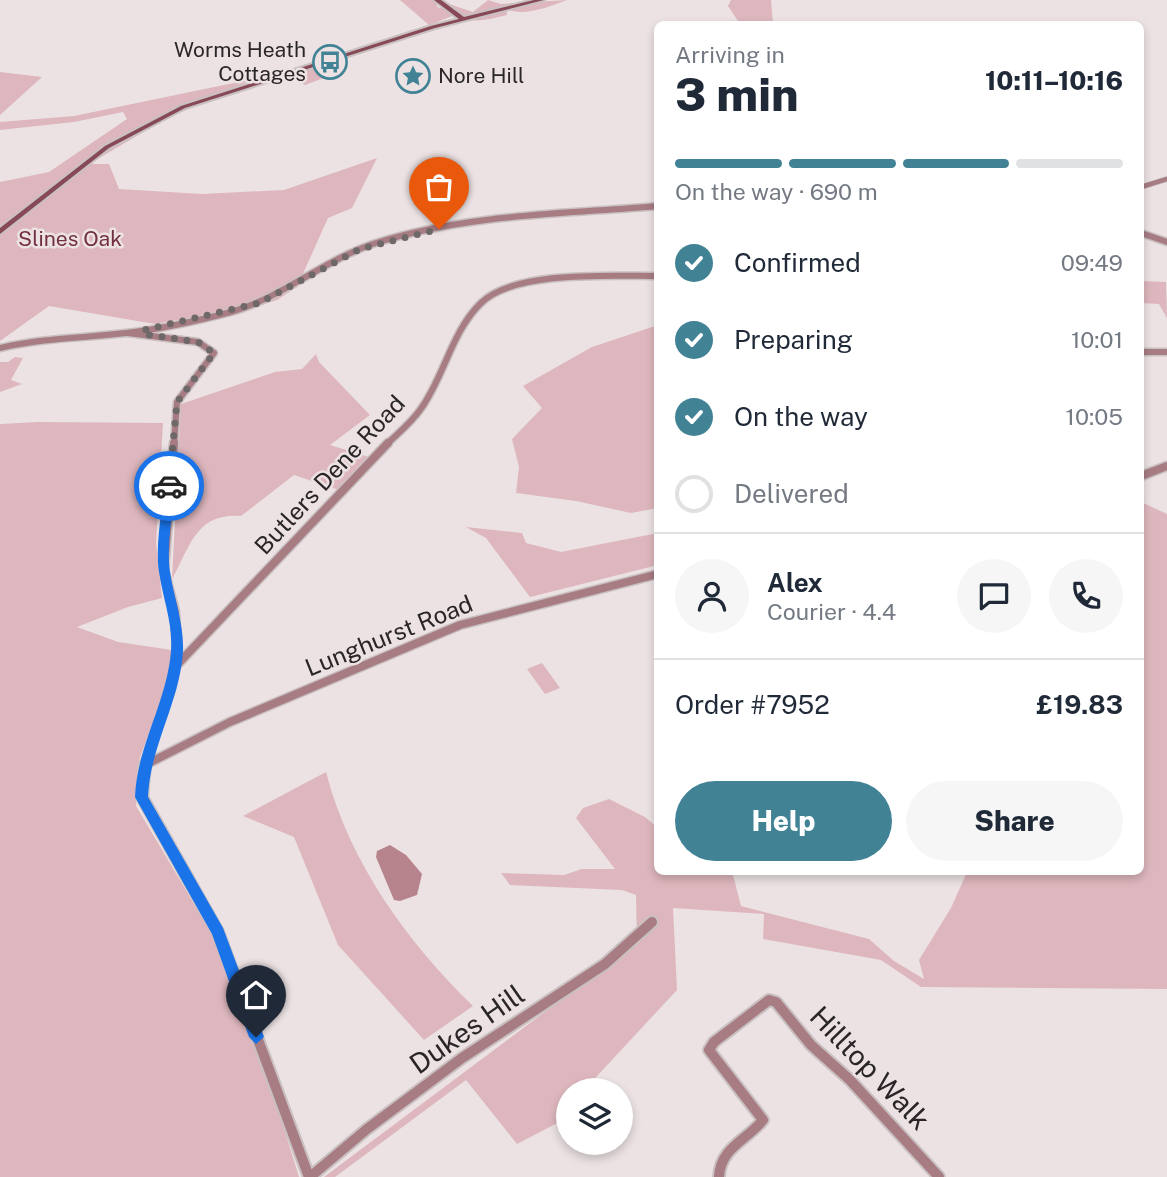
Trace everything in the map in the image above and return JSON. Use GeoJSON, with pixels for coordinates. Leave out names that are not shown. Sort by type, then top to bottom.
{"type":"FeatureCollection","features":[{"type":"Feature","properties":{"kind":"main road"},"geometry":{"type":"LineString","coordinates":[[437,0],[462,18]]}},
{"type":"Feature","properties":{"kind":"main road"},"geometry":{"type":"LineString","coordinates":[[0,232],[107,147],[163,116],[208,97],[462,18],[541,0]]}},
{"type":"Feature","properties":{"kind":"street"},"geometry":{"type":"LineString","coordinates":[[1144,186],[1167,179]]}},
{"type":"Feature","properties":{"kind":"street"},"geometry":{"type":"LineString","coordinates":[[0,348],[52,337],[144,332],[259,303],[360,249],[406,235],[509,219],[654,206]]}},
{"type":"Feature","properties":{"kind":"street"},"geometry":{"type":"LineString","coordinates":[[1144,234],[1167,242]]}},
{"type":"Feature","properties":{"kind":"street","name":"Butlers Dene Road"},"geometry":{"type":"LineString","coordinates":[[174,668],[420,410],[468,319],[482,301],[516,285],[567,276],[654,275]]}},
{"type":"Feature","properties":{"kind":"street"},"geometry":{"type":"LineString","coordinates":[[144,332],[198,342],[214,353],[177,402],[164,570],[175,612],[177,651],[170,692],[145,765],[141,787],[144,804],[218,932],[309,1177]]}},
{"type":"Feature","properties":{"kind":"street"},"geometry":{"type":"LineString","coordinates":[[1144,352],[1167,352]]}},
{"type":"Feature","properties":{"kind":"street"},"geometry":{"type":"LineString","coordinates":[[1144,473],[1167,466]]}},
{"type":"Feature","properties":{"kind":"street","name":"Lunghurst Road"},"geometry":{"type":"LineString","coordinates":[[145,765],[230,722],[460,625],[654,575]]}},
{"type":"Feature","properties":{"kind":"street","name":"Dukes Hill"},"geometry":{"type":"LineString","coordinates":[[309,1177],[367,1129],[462,1058],[605,964],[652,922]]}},
{"type":"Feature","properties":{"kind":"street","name":"Hilltop Walk"},"geometry":{"type":"LineString","coordinates":[[719,1177],[719,1165],[723,1157],[760,1125],[763,1117],[709,1049],[762,1003],[776,1002],[811,1045],[850,1080],[939,1177]]}},
{"type":"Feature","properties":{"kind":"green space"},"geometry":{"type":"Polygon","coordinates":[[[400,0],[445,0],[436,6],[440,8],[449,4],[473,12],[488,0],[501,4],[567,0],[528,12],[506,9],[507,15],[488,19],[468,20],[455,15],[429,25],[400,0]]]}},
{"type":"Feature","properties":{"kind":"green space"},"geometry":{"type":"Polygon","coordinates":[[[731,0],[771,0],[773,21],[738,21],[728,6],[731,0]]]}},
{"type":"Feature","properties":{"kind":"green space","name":"Slines Oak"},"geometry":{"type":"Polygon","coordinates":[[[322,65],[322,70],[334,74],[305,85],[291,77],[212,98],[164,120],[89,164],[109,164],[119,189],[202,194],[284,190],[377,158],[352,208],[328,218],[297,287],[277,300],[262,305],[155,324],[49,306],[0,341],[0,182],[49,172],[127,119],[123,112],[74,122],[0,130],[0,122],[74,116],[253,79],[223,94],[322,65]]]}},
{"type":"Feature","properties":{"kind":"green space"},"geometry":{"type":"Polygon","coordinates":[[[0,72],[42,77],[0,115],[0,72]]]}},
{"type":"Feature","properties":{"kind":"green space"},"geometry":{"type":"Polygon","coordinates":[[[1144,281],[1166,282],[1167,318],[1159,304],[1144,303],[1144,281]]]}},
{"type":"Feature","properties":{"kind":"green space"},"geometry":{"type":"Polygon","coordinates":[[[654,326],[654,509],[631,513],[576,501],[516,493],[519,467],[512,439],[542,408],[523,386],[592,347],[654,326]]]}},
{"type":"Feature","properties":{"kind":"green space"},"geometry":{"type":"Polygon","coordinates":[[[316,354],[319,362],[370,415],[330,445],[369,457],[339,490],[294,475],[241,516],[226,516],[204,526],[190,543],[172,579],[181,404],[275,372],[302,369],[316,354]]]}},
{"type":"Feature","properties":{"kind":"green space"},"geometry":{"type":"Polygon","coordinates":[[[15,357],[23,358],[11,380],[22,384],[0,392],[0,362],[8,362],[15,357]]]}},
{"type":"Feature","properties":{"kind":"green space"},"geometry":{"type":"Polygon","coordinates":[[[163,423],[156,542],[162,598],[128,607],[77,627],[118,642],[172,650],[166,687],[138,763],[136,806],[212,934],[276,1103],[299,1177],[0,1177],[0,424],[163,423]]]}},
{"type":"Feature","properties":{"kind":"green space"},"geometry":{"type":"Polygon","coordinates":[[[1144,503],[1167,514],[1167,989],[921,987],[881,960],[763,939],[764,914],[673,908],[677,990],[595,1078],[556,1078],[556,1124],[517,1144],[466,1080],[335,1177],[324,1177],[637,943],[636,895],[622,890],[510,885],[501,873],[564,875],[582,869],[615,869],[576,818],[583,808],[609,799],[645,817],[654,825],[654,875],[733,875],[741,906],[869,939],[894,961],[924,979],[919,960],[951,908],[966,875],[1144,875],[1144,503]]]}},
{"type":"Feature","properties":{"kind":"green space"},"geometry":{"type":"Polygon","coordinates":[[[466,527],[522,533],[526,543],[561,552],[654,534],[654,566],[530,597],[486,538],[466,527]]]}},
{"type":"Feature","properties":{"kind":"green space"},"geometry":{"type":"Polygon","coordinates":[[[542,663],[560,688],[545,694],[527,669],[542,663]]]}},
{"type":"Feature","properties":{"kind":"green space"},"geometry":{"type":"Polygon","coordinates":[[[326,772],[336,805],[365,869],[426,956],[473,1006],[424,1040],[338,945],[294,837],[243,816],[326,772]]]}},
{"type":"Feature","properties":{"kind":"shaded area"},"geometry":{"type":"Polygon","coordinates":[[[390,845],[406,855],[422,874],[417,895],[400,901],[394,900],[376,857],[377,851],[390,845]]]}},
{"type":"Feature","properties":{"kind":"way so far"},"geometry":{"type":"LineString","coordinates":[[169,486],[177,402],[211,362],[214,350],[198,342],[143,334],[144,330],[184,323],[259,303],[295,281],[377,242],[439,229]]}},
{"type":"Feature","properties":{"kind":"place","name":"Worms Heath Cottages"},"geometry":{"type":"Point","coordinates":[330,62]}},
{"type":"Feature","properties":{"kind":"place","name":"Nore Hill"},"geometry":{"type":"Point","coordinates":[413,76]}},
{"type":"Feature","properties":{"kind":"route"},"geometry":{"type":"LineString","coordinates":[[169,486],[164,570],[175,612],[177,651],[171,688],[142,772],[142,797],[218,932],[256,1037]]}}]}
